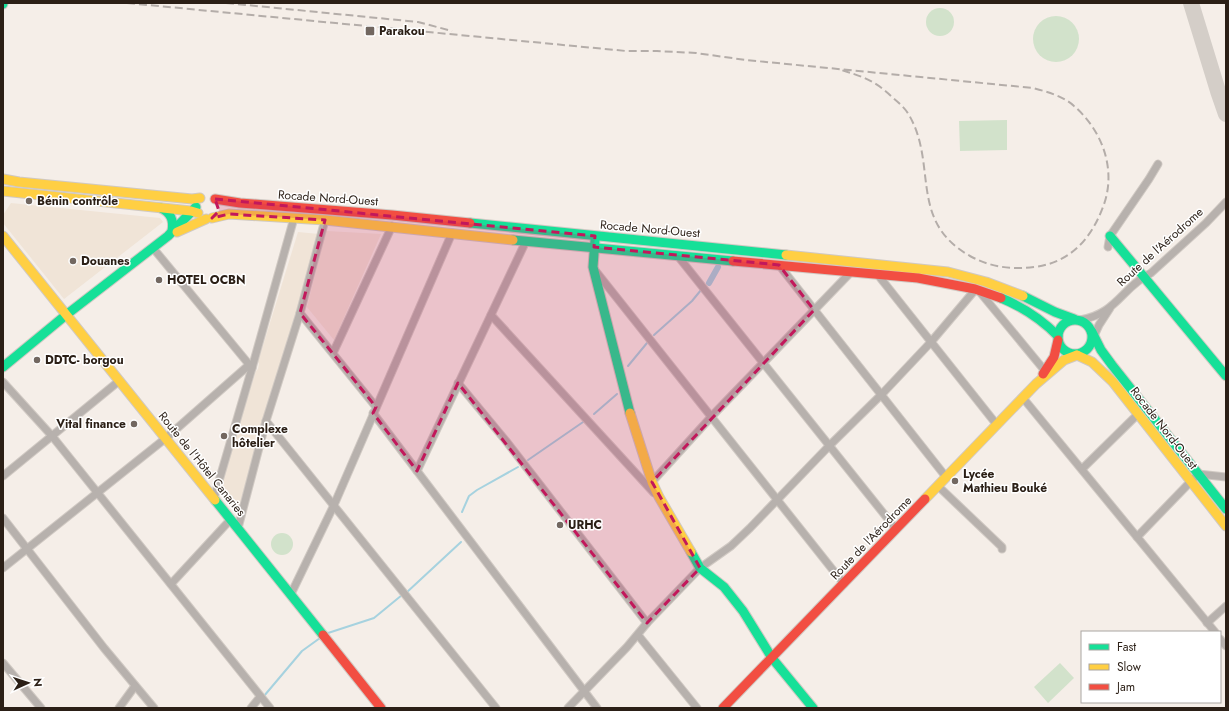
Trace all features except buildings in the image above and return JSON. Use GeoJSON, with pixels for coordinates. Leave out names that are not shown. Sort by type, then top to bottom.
{"type":"FeatureCollection","features":[{"type":"Feature","properties":{"kind":"main road"},"geometry":{"type":"LineString","coordinates":[[3,191],[196,210],[209,218],[219,211],[219,204],[210,196],[192,199],[161,197],[19,182],[5,178]]}},
{"type":"Feature","properties":{"kind":"main road"},"geometry":{"type":"LineString","coordinates":[[3,367],[66,315],[153,248],[196,210],[200,198]]}},
{"type":"Feature","properties":{"kind":"main road","name":"Rocade Nord-Ouest"},"geometry":{"type":"LineString","coordinates":[[215,199],[240,204],[392,214],[948,272],[994,284],[1026,297],[1058,314],[1077,320]]}},
{"type":"Feature","properties":{"kind":"main road"},"geometry":{"type":"LineString","coordinates":[[159,207],[166,210],[171,215],[174,222],[170,233]]}},
{"type":"Feature","properties":{"kind":"main road","name":"Rocade Nord-Ouest"},"geometry":{"type":"LineString","coordinates":[[170,233],[209,218],[229,214],[294,218],[392,226],[526,241],[929,280],[961,286],[995,296],[1031,312],[1044,321],[1058,338]]}},
{"type":"Feature","properties":{"kind":"main road","name":"Route de l'Hôtel Canaries"},"geometry":{"type":"LineString","coordinates":[[3,236],[381,708]]}},
{"type":"Feature","properties":{"kind":"main road"},"geometry":{"type":"LineString","coordinates":[[595,236],[593,267],[622,387],[652,482],[659,498],[700,568],[724,587],[743,611],[772,658],[813,708]]}},
{"type":"Feature","properties":{"kind":"main road"},"geometry":{"type":"LineString","coordinates":[[1110,236],[1226,376]]}},
{"type":"Feature","properties":{"kind":"main road"},"geometry":{"type":"LineString","coordinates":[[1077,320],[1086,323],[1093,336],[1087,350],[1077,354],[1066,352],[1061,347],[1058,338],[1060,329],[1064,323],[1077,320]]}},
{"type":"Feature","properties":{"kind":"main road","name":"Rocade Nord-Ouest"},"geometry":{"type":"LineString","coordinates":[[1093,336],[1112,365],[1226,509]]}},
{"type":"Feature","properties":{"kind":"main road","name":"Route de l'Aérodrome"},"geometry":{"type":"LineString","coordinates":[[1036,384],[1054,357],[1058,338]]}},
{"type":"Feature","properties":{"kind":"main road","name":"Rocade Nord-Ouest"},"geometry":{"type":"LineString","coordinates":[[1077,354],[1090,360],[1100,368],[1226,526]]}},
{"type":"Feature","properties":{"kind":"main road","name":"Route de l'Aérodrome"},"geometry":{"type":"LineString","coordinates":[[724,708],[1036,384],[1064,360],[1077,354]]}},
{"type":"Feature","properties":{"kind":"street"},"geometry":{"type":"LineString","coordinates":[[1108,247],[1110,236],[1158,164]]}},
{"type":"Feature","properties":{"kind":"street","name":"Route de l'Aérodrome"},"geometry":{"type":"LineString","coordinates":[[1093,336],[1110,308],[1143,277],[1151,273],[1206,223],[1226,202]]}},
{"type":"Feature","properties":{"kind":"street"},"geometry":{"type":"LineString","coordinates":[[214,498],[294,218]]}},
{"type":"Feature","properties":{"kind":"street"},"geometry":{"type":"LineString","coordinates":[[238,528],[266,421],[300,313],[325,220]]}},
{"type":"Feature","properties":{"kind":"street"},"geometry":{"type":"LineString","coordinates":[[333,353],[392,226]]}},
{"type":"Feature","properties":{"kind":"street"},"geometry":{"type":"LineString","coordinates":[[291,594],[334,505],[452,233]]}},
{"type":"Feature","properties":{"kind":"street"},"geometry":{"type":"LineString","coordinates":[[417,471],[526,241]]}},
{"type":"Feature","properties":{"kind":"street"},"geometry":{"type":"LineString","coordinates":[[153,248],[251,367]]}},
{"type":"Feature","properties":{"kind":"street"},"geometry":{"type":"LineString","coordinates":[[677,255],[896,529]]}},
{"type":"Feature","properties":{"kind":"street"},"geometry":{"type":"LineString","coordinates":[[779,265],[946,477]]}},
{"type":"Feature","properties":{"kind":"street"},"geometry":{"type":"LineString","coordinates":[[593,267],[844,584]]}},
{"type":"Feature","properties":{"kind":"street"},"geometry":{"type":"LineString","coordinates":[[652,482],[711,417],[850,273]]}},
{"type":"Feature","properties":{"kind":"street"},"geometry":{"type":"LineString","coordinates":[[878,275],[997,425]]}},
{"type":"Feature","properties":{"kind":"street"},"geometry":{"type":"LineString","coordinates":[[568,708],[700,568],[731,546],[882,394],[977,291],[1045,371]]}},
{"type":"Feature","properties":{"kind":"street","name":"Route de l'Aérodrome"},"geometry":{"type":"LineString","coordinates":[[1077,320],[1090,318],[1110,308]]}},
{"type":"Feature","properties":{"kind":"street"},"geometry":{"type":"LineString","coordinates":[[300,313],[333,353],[417,471],[597,708]]}},
{"type":"Feature","properties":{"kind":"street"},"geometry":{"type":"LineString","coordinates":[[491,315],[659,498]]}},
{"type":"Feature","properties":{"kind":"street"},"geometry":{"type":"LineString","coordinates":[[3,568],[166,438],[251,367]]}},
{"type":"Feature","properties":{"kind":"street"},"geometry":{"type":"LineString","coordinates":[[3,476],[119,380]]}},
{"type":"Feature","properties":{"kind":"street"},"geometry":{"type":"LineString","coordinates":[[3,382],[52,436],[98,492],[270,708]]}},
{"type":"Feature","properties":{"kind":"street"},"geometry":{"type":"LineString","coordinates":[[458,383],[506,441],[647,623]]}},
{"type":"Feature","properties":{"kind":"street"},"geometry":{"type":"LineString","coordinates":[[1023,398],[1214,631]]}},
{"type":"Feature","properties":{"kind":"street"},"geometry":{"type":"LineString","coordinates":[[1082,469],[1138,414]]}},
{"type":"Feature","properties":{"kind":"street"},"geometry":{"type":"LineString","coordinates":[[266,421],[496,708]]}},
{"type":"Feature","properties":{"kind":"street"},"geometry":{"type":"LineString","coordinates":[[1137,537],[1198,474],[1226,477]]}},
{"type":"Feature","properties":{"kind":"street"},"geometry":{"type":"LineString","coordinates":[[938,486],[1002,546],[1002,549]]}},
{"type":"Feature","properties":{"kind":"street"},"geometry":{"type":"LineString","coordinates":[[3,518],[154,708]]}},
{"type":"Feature","properties":{"kind":"street"},"geometry":{"type":"LineString","coordinates":[[171,584],[231,519]]}},
{"type":"Feature","properties":{"kind":"street"},"geometry":{"type":"LineString","coordinates":[[1207,623],[1226,606]]}},
{"type":"Feature","properties":{"kind":"street"},"geometry":{"type":"LineString","coordinates":[[638,635],[697,708]]}},
{"type":"Feature","properties":{"kind":"street"},"geometry":{"type":"LineString","coordinates":[[3,662],[41,708]]}},
{"type":"Feature","properties":{"kind":"street"},"geometry":{"type":"LineString","coordinates":[[119,708],[135,686]]}},
{"type":"Feature","properties":{"kind":"street"},"geometry":{"type":"LineString","coordinates":[[251,708],[260,696]]}},
{"type":"Feature","properties":{"kind":"highlighted area"},"geometry":{"type":"Polygon","coordinates":[[[215,199],[595,236],[594,247],[779,265],[814,310],[652,482],[700,568],[647,623],[458,383],[417,471],[373,413],[376,407],[300,313],[325,220],[229,214],[212,218],[219,211],[215,199]]]}},
{"type":"Feature","properties":{"kind":"shaded area","name":"Douanes"},"geometry":{"type":"Polygon","coordinates":[[[11,203],[160,218],[163,222],[64,299],[3,223],[3,215],[11,203]]]}},
{"type":"Feature","properties":{"kind":"shaded area"},"geometry":{"type":"Polygon","coordinates":[[[326,231],[381,234],[334,340],[307,307],[326,231]]]}},
{"type":"Feature","properties":{"kind":"shaded area"},"geometry":{"type":"Polygon","coordinates":[[[298,232],[319,234],[239,506],[220,484],[256,371],[258,369],[258,362],[298,232]]]}},
{"type":"Feature","properties":{"kind":"green space"},"geometry":{"type":"Polygon","coordinates":[[[940,8],[950,12],[954,22],[950,32],[940,36],[930,32],[926,22],[930,12],[940,8]]]}},
{"type":"Feature","properties":{"kind":"green space"},"geometry":{"type":"Polygon","coordinates":[[[1056,16],[1069,20],[1075,26],[1079,39],[1075,52],[1069,58],[1056,62],[1043,58],[1037,52],[1033,39],[1037,26],[1043,20],[1056,16]]]}},
{"type":"Feature","properties":{"kind":"green space"},"geometry":{"type":"Polygon","coordinates":[[[1007,120],[1007,150],[960,151],[959,121],[1007,120]]]}},
{"type":"Feature","properties":{"kind":"green space"},"geometry":{"type":"Polygon","coordinates":[[[282,533],[290,536],[293,544],[290,552],[282,555],[274,552],[271,544],[274,536],[282,533]]]}},
{"type":"Feature","properties":{"kind":"green space"},"geometry":{"type":"Polygon","coordinates":[[[1060,663],[1074,678],[1048,703],[1034,687],[1060,663]]]}},
{"type":"Feature","properties":{"kind":"waterway"},"geometry":{"type":"LineString","coordinates":[[709,283],[718,267]]}},
{"type":"Feature","properties":{"kind":"waterway"},"geometry":{"type":"LineString","coordinates":[[654,335],[692,301],[701,290]]}},
{"type":"Feature","properties":{"kind":"waterway"},"geometry":{"type":"LineString","coordinates":[[628,366],[647,343]]}},
{"type":"Feature","properties":{"kind":"waterway"},"geometry":{"type":"LineString","coordinates":[[594,414],[617,394]]}},
{"type":"Feature","properties":{"kind":"waterway"},"geometry":{"type":"LineString","coordinates":[[528,460],[586,420]]}},
{"type":"Feature","properties":{"kind":"waterway"},"geometry":{"type":"LineString","coordinates":[[462,512],[469,496],[518,467]]}},
{"type":"Feature","properties":{"kind":"waterway"},"geometry":{"type":"LineString","coordinates":[[406,593],[461,542]]}},
{"type":"Feature","properties":{"kind":"waterway"},"geometry":{"type":"LineString","coordinates":[[325,634],[374,618],[402,595]]}},
{"type":"Feature","properties":{"kind":"waterway"},"geometry":{"type":"LineString","coordinates":[[264,696],[302,651],[320,638]]}},
{"type":"Feature","properties":{"kind":"taxiway"},"geometry":{"type":"LineString","coordinates":[[1191,3],[1226,114]]}},
{"type":"Feature","properties":{"kind":"railway"},"geometry":{"type":"LineString","coordinates":[[127,3],[626,51],[696,53],[746,60],[1033,88],[1055,95],[1074,106],[1093,127],[1100,139],[1108,166],[1107,193],[1103,207],[1092,229],[1078,248],[1068,255],[1047,265],[1026,268],[1009,268],[985,263],[970,256],[951,242],[938,226],[931,209],[922,153],[917,134],[907,112],[902,106],[874,83],[838,69]]}},
{"type":"Feature","properties":{"kind":"railway"},"geometry":{"type":"LineString","coordinates":[[226,3],[418,22],[452,31]]}},
{"type":"Feature","properties":{"kind":"traffic: fast"},"geometry":{"type":"LineString","coordinates":[[3,367],[66,315],[168,236],[196,207]]}},
{"type":"Feature","properties":{"kind":"traffic: fast"},"geometry":{"type":"LineString","coordinates":[[161,208],[171,217],[173,223],[172,231]]}},
{"type":"Feature","properties":{"kind":"traffic: fast"},"geometry":{"type":"LineString","coordinates":[[470,223],[786,255]]}},
{"type":"Feature","properties":{"kind":"traffic: fast"},"geometry":{"type":"LineString","coordinates":[[1110,236],[1226,376]]}},
{"type":"Feature","properties":{"kind":"traffic: fast"},"geometry":{"type":"LineString","coordinates":[[513,240],[733,261]]}},
{"type":"Feature","properties":{"kind":"traffic: fast"},"geometry":{"type":"LineString","coordinates":[[595,240],[593,267],[630,413]]}},
{"type":"Feature","properties":{"kind":"traffic: fast"},"geometry":{"type":"LineString","coordinates":[[1023,296],[1055,312],[1074,319]]}},
{"type":"Feature","properties":{"kind":"traffic: fast"},"geometry":{"type":"LineString","coordinates":[[1001,298],[1017,305],[1031,314],[1058,336]]}},
{"type":"Feature","properties":{"kind":"traffic: fast"},"geometry":{"type":"LineString","coordinates":[[1078,320],[1085,322],[1090,327],[1092,337],[1090,347],[1085,352],[1072,354],[1065,352],[1060,347],[1058,334],[1060,327],[1065,322],[1078,320]]}},
{"type":"Feature","properties":{"kind":"traffic: fast"},"geometry":{"type":"LineString","coordinates":[[1092,332],[1101,350],[1112,365],[1226,509]]}},
{"type":"Feature","properties":{"kind":"traffic: fast"},"geometry":{"type":"LineString","coordinates":[[215,500],[323,635]]}},
{"type":"Feature","properties":{"kind":"traffic: fast"},"geometry":{"type":"LineString","coordinates":[[691,552],[700,568],[724,587],[743,611],[772,658],[813,708]]}},
{"type":"Feature","properties":{"kind":"traffic: slow"},"geometry":{"type":"LineString","coordinates":[[3,179],[19,182],[192,199],[200,198]]}},
{"type":"Feature","properties":{"kind":"traffic: slow"},"geometry":{"type":"LineString","coordinates":[[3,191],[191,211],[198,213]]}},
{"type":"Feature","properties":{"kind":"traffic: slow"},"geometry":{"type":"LineString","coordinates":[[212,218],[229,214],[325,220],[513,240]]}},
{"type":"Feature","properties":{"kind":"traffic: slow"},"geometry":{"type":"LineString","coordinates":[[177,232],[206,219]]}},
{"type":"Feature","properties":{"kind":"traffic: slow"},"geometry":{"type":"LineString","coordinates":[[3,236],[215,500]]}},
{"type":"Feature","properties":{"kind":"traffic: slow"},"geometry":{"type":"LineString","coordinates":[[786,255],[948,272],[986,282],[1023,296]]}},
{"type":"Feature","properties":{"kind":"traffic: slow"},"geometry":{"type":"LineString","coordinates":[[925,499],[1036,384],[1064,360],[1077,355]]}},
{"type":"Feature","properties":{"kind":"traffic: slow"},"geometry":{"type":"LineString","coordinates":[[1077,355],[1092,362],[1113,382],[1226,526]]}},
{"type":"Feature","properties":{"kind":"traffic: slow"},"geometry":{"type":"LineString","coordinates":[[630,413],[652,482],[691,552]]}},
{"type":"Feature","properties":{"kind":"traffic: jam"},"geometry":{"type":"LineString","coordinates":[[215,199],[240,203],[392,215],[470,223]]}},
{"type":"Feature","properties":{"kind":"traffic: jam"},"geometry":{"type":"LineString","coordinates":[[733,261],[918,278],[975,289],[1001,298]]}},
{"type":"Feature","properties":{"kind":"traffic: jam"},"geometry":{"type":"LineString","coordinates":[[1043,374],[1054,357],[1058,340]]}},
{"type":"Feature","properties":{"kind":"traffic: jam"},"geometry":{"type":"LineString","coordinates":[[723,708],[925,499]]}},
{"type":"Feature","properties":{"kind":"traffic: jam"},"geometry":{"type":"LineString","coordinates":[[323,635],[381,708]]}},
{"type":"Feature","properties":{"kind":"place","name":"Parakou"},"geometry":{"type":"Point","coordinates":[370,31]}},
{"type":"Feature","properties":{"kind":"place","name":"Bénin contrôle"},"geometry":{"type":"Point","coordinates":[29,201]}},
{"type":"Feature","properties":{"kind":"place","name":"Douanes"},"geometry":{"type":"Point","coordinates":[73,261]}},
{"type":"Feature","properties":{"kind":"place","name":"HOTEL OCBN"},"geometry":{"type":"Point","coordinates":[159,280]}},
{"type":"Feature","properties":{"kind":"place","name":"DDTC- borgou"},"geometry":{"type":"Point","coordinates":[37,360]}},
{"type":"Feature","properties":{"kind":"place","name":"Vital finance"},"geometry":{"type":"Point","coordinates":[134,424]}},
{"type":"Feature","properties":{"kind":"place","name":"Complexe hôtelier"},"geometry":{"type":"Point","coordinates":[224,436]}},
{"type":"Feature","properties":{"kind":"place","name":"Lycée Mathieu Bouké"},"geometry":{"type":"Point","coordinates":[955,481]}},
{"type":"Feature","properties":{"kind":"place","name":"URHC"},"geometry":{"type":"Point","coordinates":[560,525]}}]}
